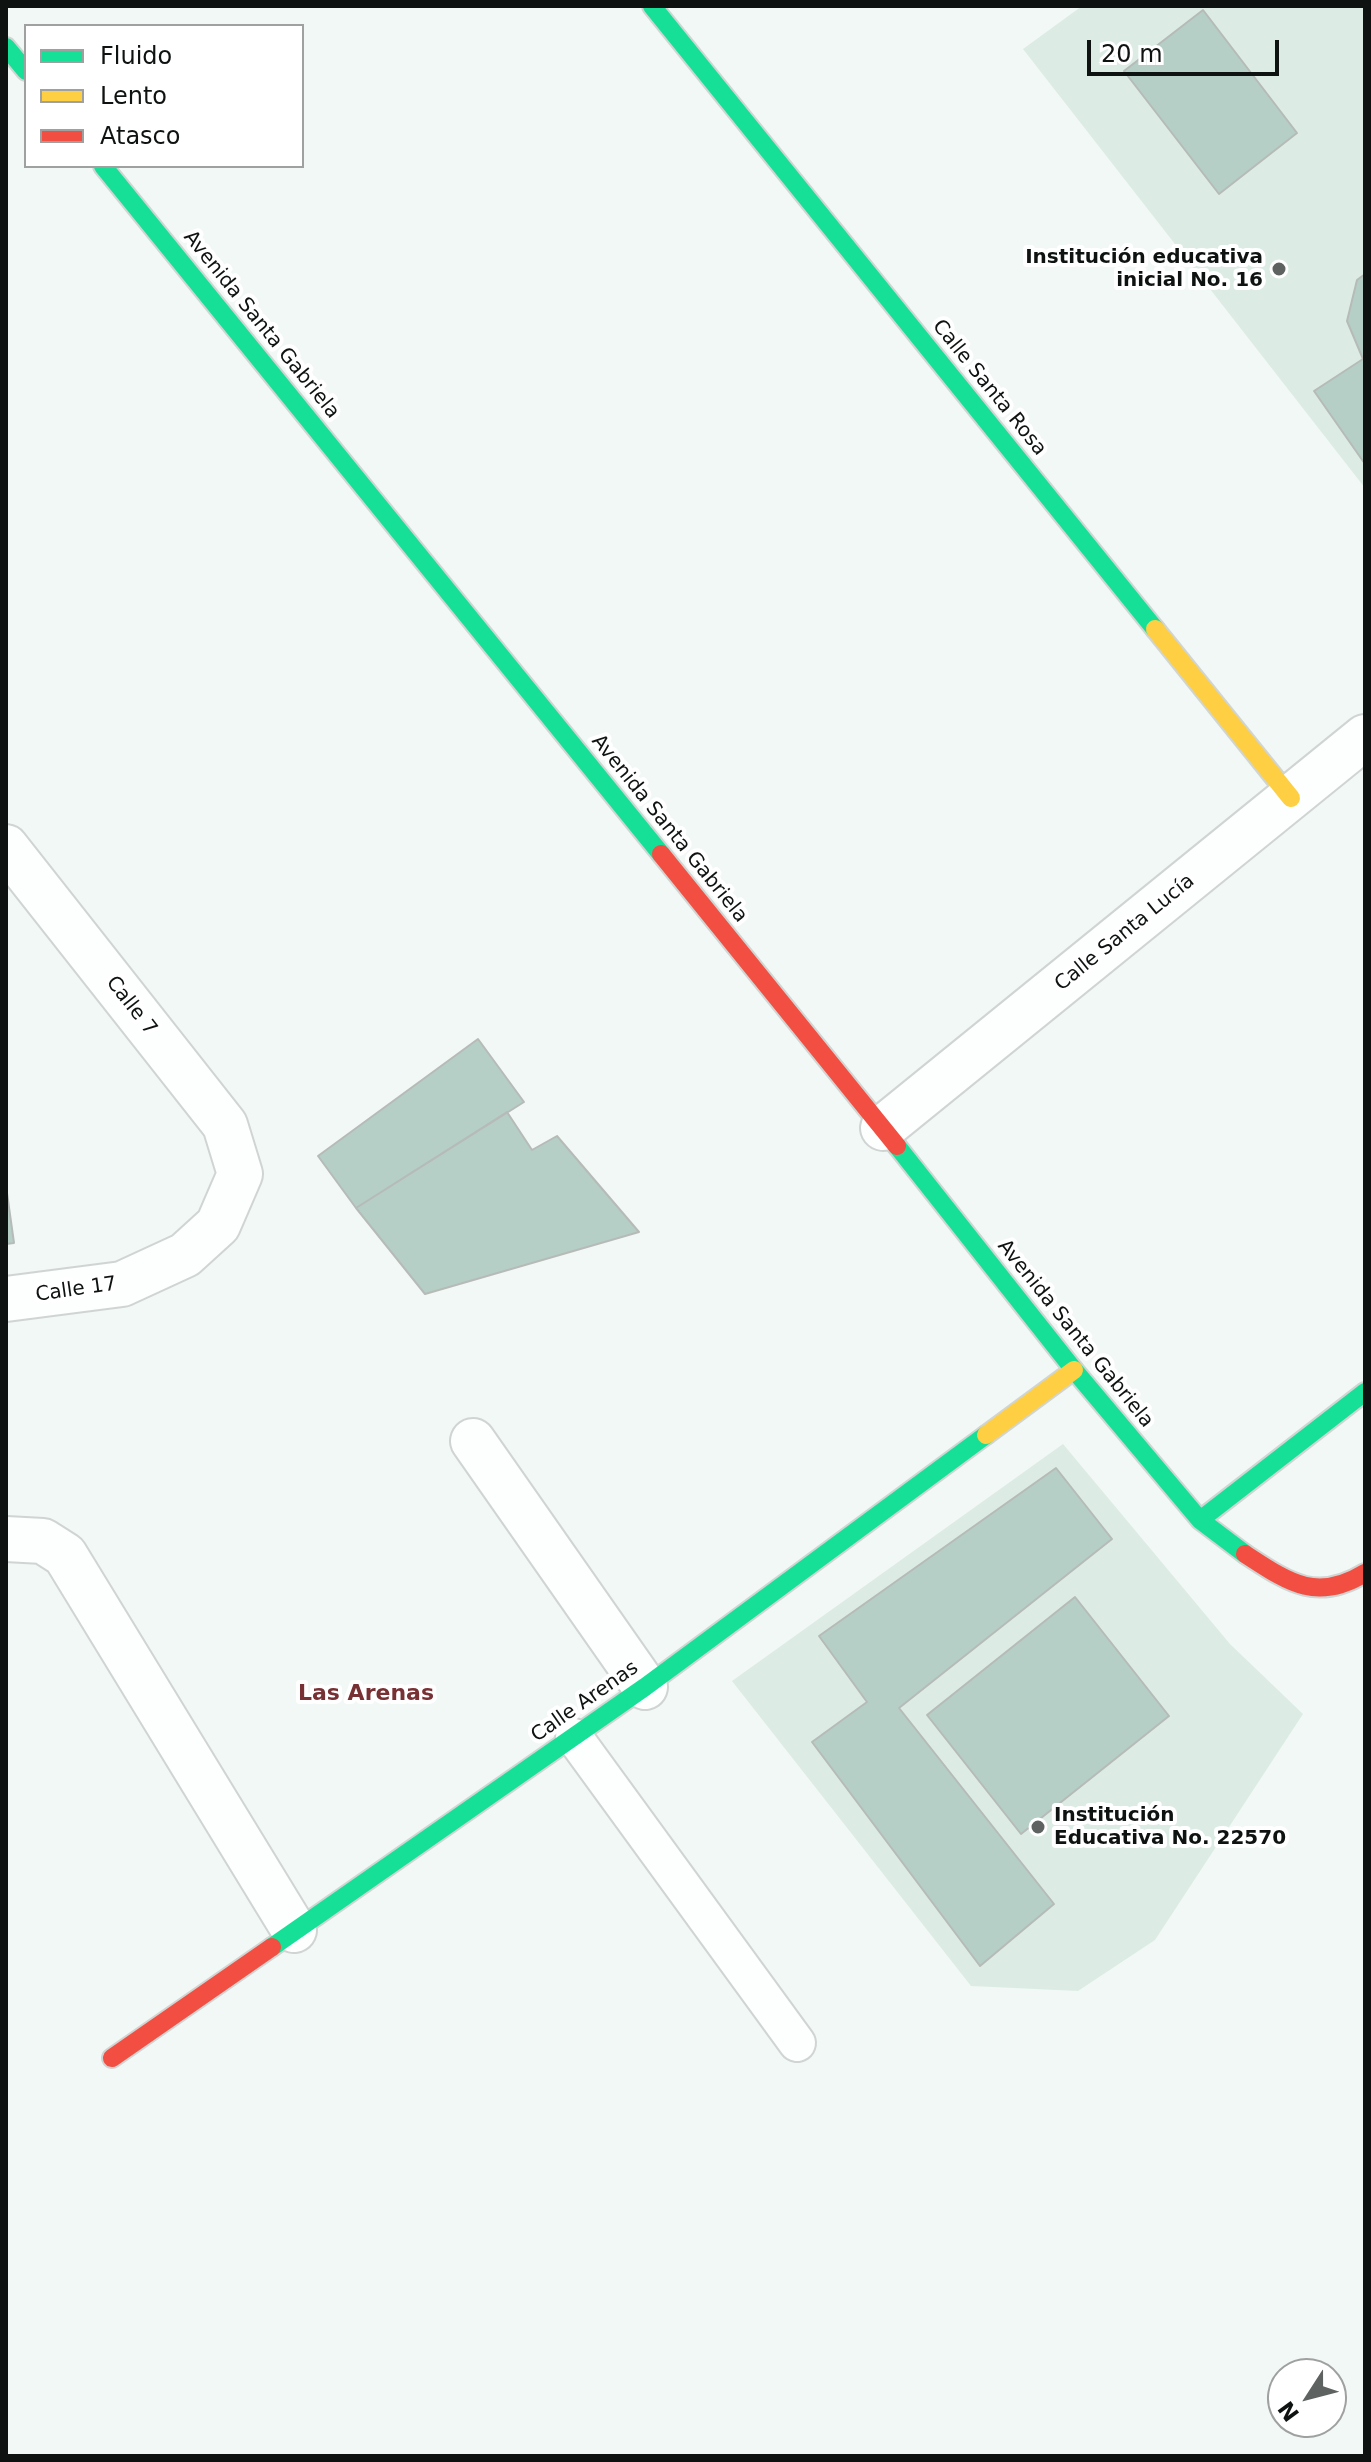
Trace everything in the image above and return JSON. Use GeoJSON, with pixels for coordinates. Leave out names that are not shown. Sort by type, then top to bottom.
{"type":"FeatureCollection","features":[{"type":"Feature","properties":{"kind":"street","name":"Calle Santa Rosa"},"geometry":{"type":"LineString","coordinates":[[652,6],[1291,798]]}},
{"type":"Feature","properties":{"kind":"street"},"geometry":{"type":"LineString","coordinates":[[6,47],[24,69]]}},
{"type":"Feature","properties":{"kind":"street","name":"Avenida Santa Gabriela"},"geometry":{"type":"LineString","coordinates":[[105,168],[883,1128],[1074,1370],[1200,1520],[1284,1579],[1316,1590],[1347,1584],[1365,1573]]}},
{"type":"Feature","properties":{"kind":"street","name":"Calle Santa Lucía"},"geometry":{"type":"LineString","coordinates":[[883,1128],[1365,737]]}},
{"type":"Feature","properties":{"kind":"street","name":"Calle 7"},"geometry":{"type":"LineString","coordinates":[[6,847],[225,1125],[240,1174]]}},
{"type":"Feature","properties":{"kind":"street","name":"Calle 17"},"geometry":{"type":"LineString","coordinates":[[6,1299],[122,1284],[185,1255],[218,1225],[240,1174]]}},
{"type":"Feature","properties":{"kind":"street","name":"Calle Arenas"},"geometry":{"type":"LineString","coordinates":[[112,2058],[645,1687],[1074,1370]]}},
{"type":"Feature","properties":{"kind":"street"},"geometry":{"type":"LineString","coordinates":[[1200,1520],[1365,1392]]}},
{"type":"Feature","properties":{"kind":"street"},"geometry":{"type":"LineString","coordinates":[[473,1441],[645,1687]]}},
{"type":"Feature","properties":{"kind":"street"},"geometry":{"type":"LineString","coordinates":[[6,1568],[25,1540],[65,1555],[294,1930]]}},
{"type":"Feature","properties":{"kind":"lane"},"geometry":{"type":"LineString","coordinates":[[574,1737],[797,2043]]}},
{"type":"Feature","properties":{"kind":"shaded area","name":"Institución educativa inicial No. 16"},"geometry":{"type":"Polygon","coordinates":[[[1082,6],[1365,6],[1365,488],[1023,49],[1082,6]]]}},
{"type":"Feature","properties":{"kind":"shaded area","name":"Institución Educativa No. 22570"},"geometry":{"type":"Polygon","coordinates":[[[1063,1444],[1230,1644],[1303,1714],[1155,1940],[1078,1991],[971,1986],[732,1681],[1063,1444]]]}},
{"type":"Feature","properties":{"kind":"building"},"geometry":{"type":"Polygon","coordinates":[[[1203,10],[1297,133],[1219,194],[1124,71],[1203,10]]]}},
{"type":"Feature","properties":{"kind":"building"},"geometry":{"type":"Polygon","coordinates":[[[1365,274],[1365,464],[1314,391],[1363,359],[1347,321],[1357,280],[1365,274]]]}},
{"type":"Feature","properties":{"kind":"building"},"geometry":{"type":"Polygon","coordinates":[[[478,1039],[524,1102],[356,1208],[318,1156],[478,1039]]]}},
{"type":"Feature","properties":{"kind":"building"},"geometry":{"type":"Polygon","coordinates":[[[507,1112],[532,1150],[557,1136],[639,1232],[425,1294],[356,1208],[507,1112]]]}},
{"type":"Feature","properties":{"kind":"building"},"geometry":{"type":"Polygon","coordinates":[[[6,1186],[14,1243],[6,1244],[6,1186]]]}},
{"type":"Feature","properties":{"kind":"building"},"geometry":{"type":"Polygon","coordinates":[[[1056,1468],[1112,1539],[899,1708],[1054,1904],[980,1966],[812,1742],[867,1702],[819,1636],[1056,1468]]]}},
{"type":"Feature","properties":{"kind":"building"},"geometry":{"type":"Polygon","coordinates":[[[1075,1597],[1169,1716],[1021,1834],[927,1715],[1075,1597]]]}},
{"type":"Feature","properties":{"kind":"traffic: fast"},"geometry":{"type":"LineString","coordinates":[[652,6],[1155,629]]}},
{"type":"Feature","properties":{"kind":"traffic: fast"},"geometry":{"type":"LineString","coordinates":[[6,47],[24,69]]}},
{"type":"Feature","properties":{"kind":"traffic: fast"},"geometry":{"type":"LineString","coordinates":[[105,168],[661,854]]}},
{"type":"Feature","properties":{"kind":"traffic: fast"},"geometry":{"type":"LineString","coordinates":[[897,1146],[1074,1370],[1200,1520],[1245,1554]]}},
{"type":"Feature","properties":{"kind":"traffic: fast"},"geometry":{"type":"LineString","coordinates":[[1200,1520],[1365,1392]]}},
{"type":"Feature","properties":{"kind":"traffic: fast"},"geometry":{"type":"LineString","coordinates":[[272,1947],[645,1687],[986,1435]]}},
{"type":"Feature","properties":{"kind":"traffic: slow"},"geometry":{"type":"LineString","coordinates":[[1155,629],[1291,798]]}},
{"type":"Feature","properties":{"kind":"traffic: slow"},"geometry":{"type":"LineString","coordinates":[[986,1435],[1074,1370]]}},
{"type":"Feature","properties":{"kind":"traffic: jam"},"geometry":{"type":"LineString","coordinates":[[661,854],[897,1146]]}},
{"type":"Feature","properties":{"kind":"traffic: jam"},"geometry":{"type":"LineString","coordinates":[[1245,1554],[1289,1580],[1317,1588],[1332,1587],[1365,1573]]}},
{"type":"Feature","properties":{"kind":"traffic: jam"},"geometry":{"type":"LineString","coordinates":[[112,2058],[272,1947]]}},
{"type":"Feature","properties":{"kind":"place","name":"Institución educativa inicial No. 16"},"geometry":{"type":"Point","coordinates":[1279,269]}},
{"type":"Feature","properties":{"kind":"place","name":"Institución Educativa No. 22570"},"geometry":{"type":"Point","coordinates":[1038,1827]}},
{"type":"Feature","properties":{"kind":"district","name":"Las Arenas"},"geometry":{"type":"Point","coordinates":[366,1694]}}]}
